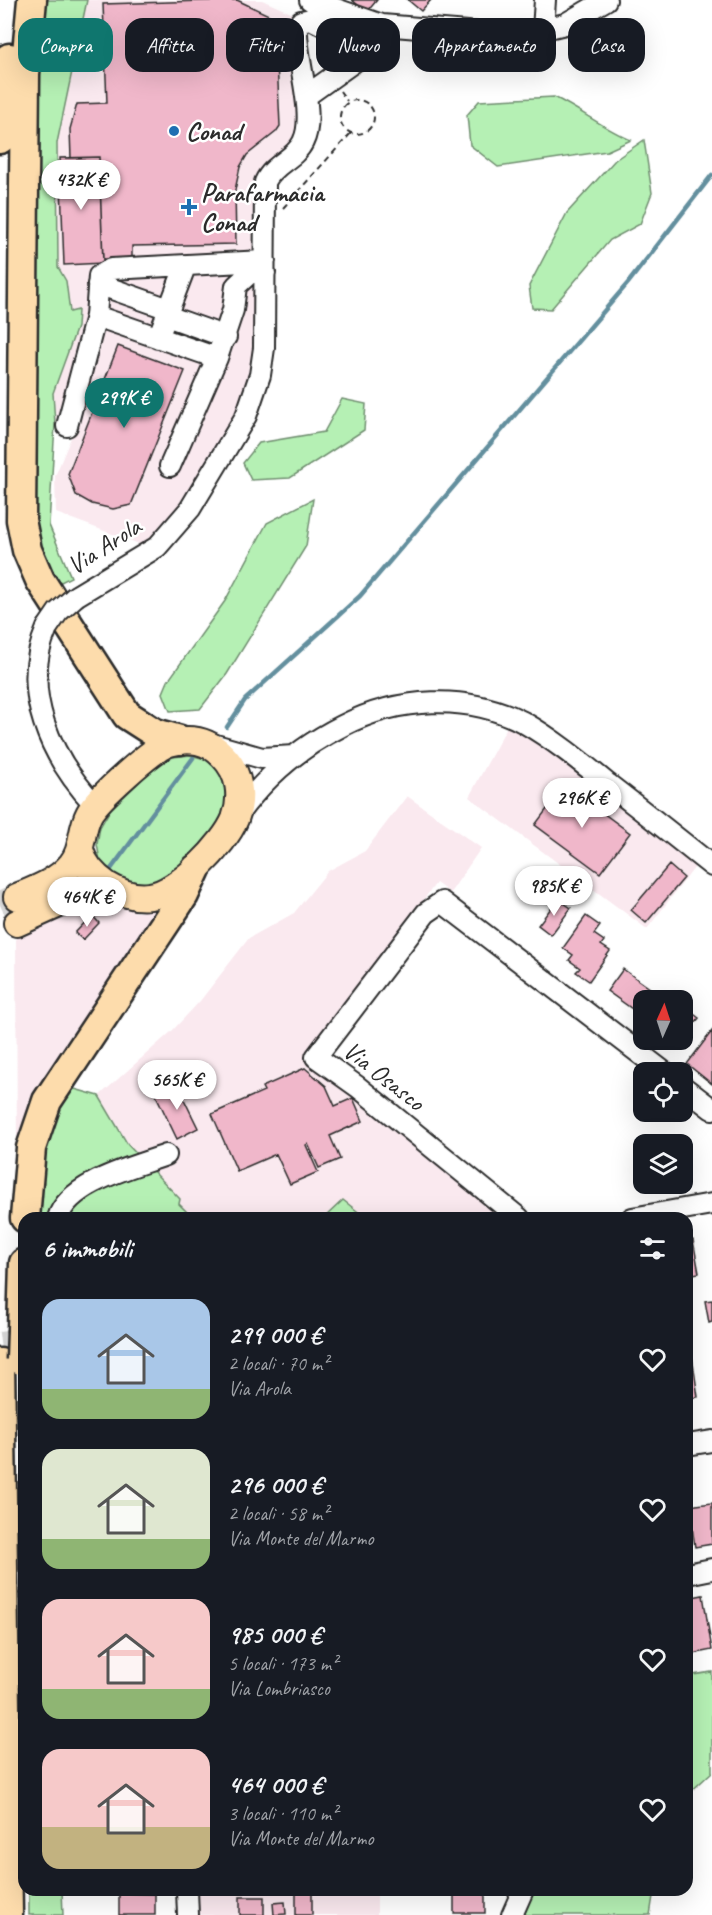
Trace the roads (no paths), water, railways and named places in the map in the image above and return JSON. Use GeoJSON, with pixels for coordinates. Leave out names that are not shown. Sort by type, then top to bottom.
{"type":"FeatureCollection","features":[{"type":"Feature","properties":{"kind":"highway"},"geometry":{"type":"LineString","coordinates":[[0,139],[16,0]]}},
{"type":"Feature","properties":{"kind":"highway"},"geometry":{"type":"LineString","coordinates":[[32,0],[25,74],[21,520],[23,537],[40,580],[127,716],[155,733],[192,741]]}},
{"type":"Feature","properties":{"kind":"highway"},"geometry":{"type":"LineString","coordinates":[[25,1212],[29,1158],[36,1129],[47,1101],[63,1073],[184,895],[196,869]]}},
{"type":"Feature","properties":{"kind":"highway"},"geometry":{"type":"LineString","coordinates":[[8,1915],[5,1670],[17,1514],[10,1361],[18,1340]]}},
{"type":"Feature","properties":{"kind":"main road"},"geometry":{"type":"LineString","coordinates":[[17,897],[61,875],[74,862],[80,850],[88,816],[95,805],[155,750],[192,741],[221,754],[233,768],[239,794],[235,819],[196,869],[179,884],[160,894],[141,897],[122,892],[95,876],[80,850]]}},
{"type":"Feature","properties":{"kind":"main road"},"geometry":{"type":"LineString","coordinates":[[17,923],[81,894],[122,892]]}},
{"type":"Feature","properties":{"kind":"street"},"geometry":{"type":"LineString","coordinates":[[310,0],[382,25],[412,27]]}},
{"type":"Feature","properties":{"kind":"street"},"geometry":{"type":"LineString","coordinates":[[544,18],[545,0]]}},
{"type":"Feature","properties":{"kind":"street"},"geometry":{"type":"LineString","coordinates":[[556,27],[566,24],[606,0]]}},
{"type":"Feature","properties":{"kind":"street","name":"Via Arola"},"geometry":{"type":"LineString","coordinates":[[95,805],[57,751],[39,708],[35,667],[47,628],[58,612],[76,596],[158,547],[190,509],[236,437],[246,416],[260,375],[266,327],[267,178],[294,154],[304,140],[306,96]]}},
{"type":"Feature","properties":{"kind":"street"},"geometry":{"type":"LineString","coordinates":[[158,338],[185,267]]}},
{"type":"Feature","properties":{"kind":"street"},"geometry":{"type":"LineString","coordinates":[[67,426],[96,316],[99,276],[111,269],[265,267]]}},
{"type":"Feature","properties":{"kind":"street"},"geometry":{"type":"LineString","coordinates":[[170,466],[226,337],[236,286],[250,273],[265,267]]}},
{"type":"Feature","properties":{"kind":"street"},"geometry":{"type":"LineString","coordinates":[[98,284],[226,337]]}},
{"type":"Feature","properties":{"kind":"street"},"geometry":{"type":"LineString","coordinates":[[96,316],[217,358]]}},
{"type":"Feature","properties":{"kind":"street"},"geometry":{"type":"LineString","coordinates":[[235,819],[261,785],[294,756],[342,726],[389,707],[441,702],[492,710],[527,725],[565,751],[712,866]]}},
{"type":"Feature","properties":{"kind":"street"},"geometry":{"type":"LineString","coordinates":[[192,741],[262,758],[294,756]]}},
{"type":"Feature","properties":{"kind":"street","name":"Via Osasco"},"geometry":{"type":"LineString","coordinates":[[512,1212],[316,1057],[426,913],[442,902],[651,1062]]}},
{"type":"Feature","properties":{"kind":"street"},"geometry":{"type":"LineString","coordinates":[[693,1094],[712,1109]]}},
{"type":"Feature","properties":{"kind":"street"},"geometry":{"type":"LineString","coordinates":[[62,1212],[68,1201],[91,1184],[166,1155]]}},
{"type":"Feature","properties":{"kind":"street"},"geometry":{"type":"LineString","coordinates":[[666,1212],[712,1204]]}},
{"type":"Feature","properties":{"kind":"street"},"geometry":{"type":"LineString","coordinates":[[693,1444],[712,1441]]}},
{"type":"Feature","properties":{"kind":"street"},"geometry":{"type":"LineString","coordinates":[[693,1573],[712,1569]]}},
{"type":"Feature","properties":{"kind":"street"},"geometry":{"type":"LineString","coordinates":[[187,1896],[188,1915]]}},
{"type":"Feature","properties":{"kind":"street"},"geometry":{"type":"LineString","coordinates":[[512,1915],[520,1896]]}},
{"type":"Feature","properties":{"kind":"waterway"},"geometry":{"type":"LineString","coordinates":[[227,727],[245,700],[360,596],[628,283],[712,175]]}},
{"type":"Feature","properties":{"kind":"waterway"},"geometry":{"type":"LineString","coordinates":[[111,869],[193,758]]}},
{"type":"Feature","properties":{"kind":"tunnel"},"geometry":{"type":"LineString","coordinates":[[0,905],[17,897]]}},
{"type":"Feature","properties":{"kind":"tunnel"},"geometry":{"type":"LineString","coordinates":[[0,1342],[18,1340]]}},
{"type":"Feature","properties":{"kind":"place","name":"Conad"},"geometry":{"type":"Point","coordinates":[174,131]}},
{"type":"Feature","properties":{"kind":"place","name":"Parafarmacia Conad"},"geometry":{"type":"Point","coordinates":[189,207]}}]}
